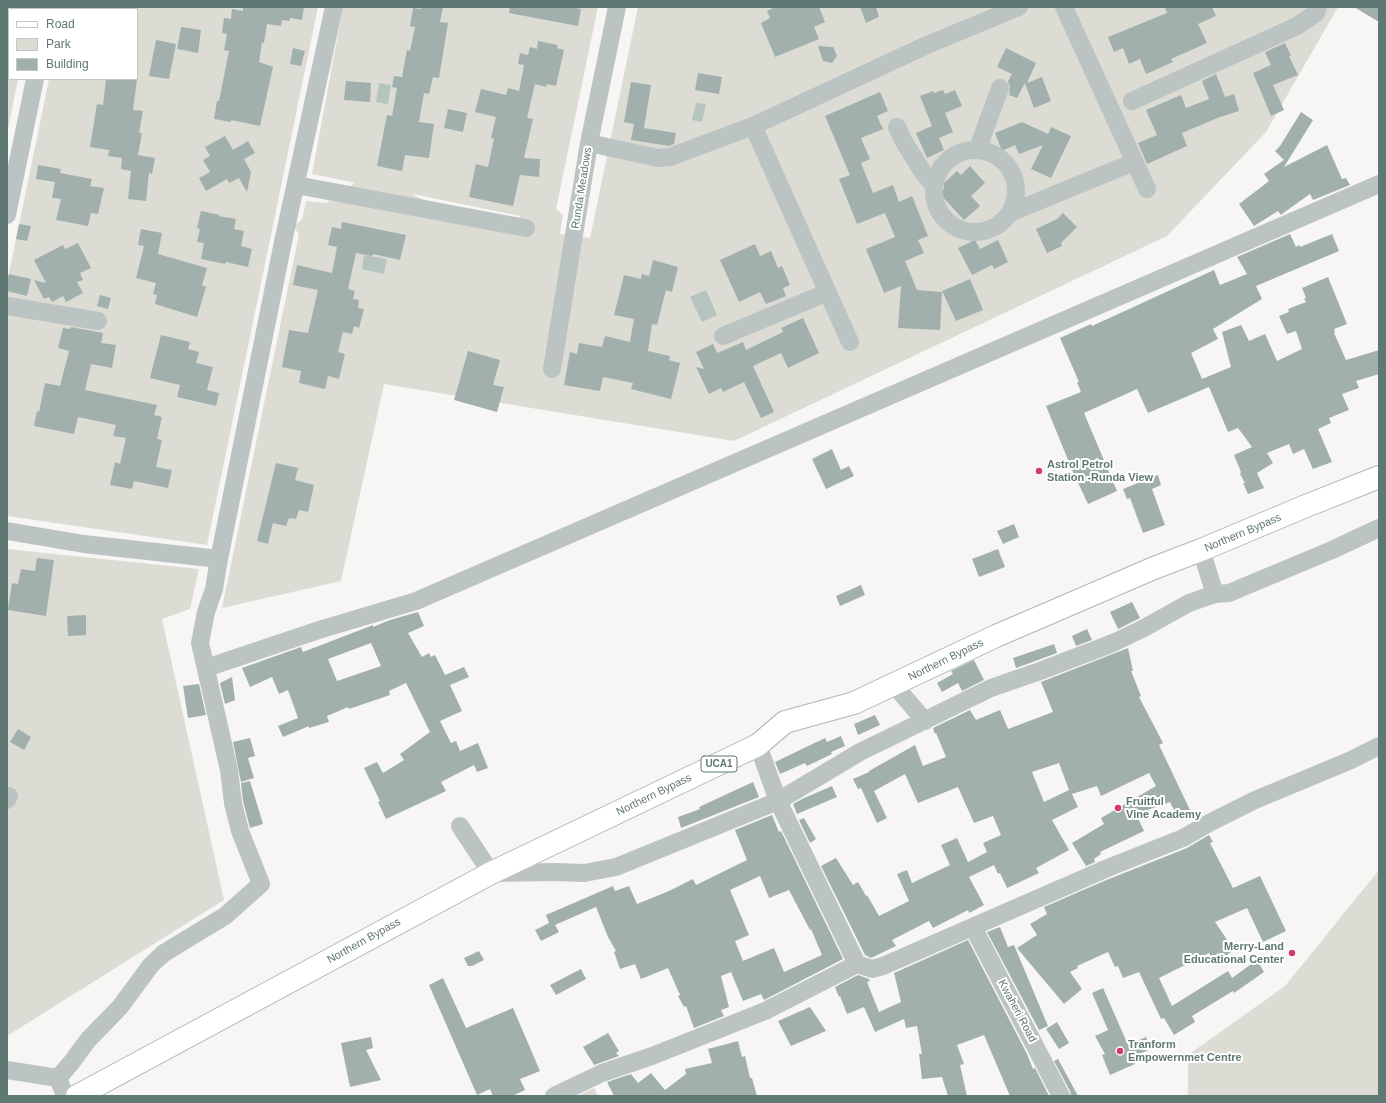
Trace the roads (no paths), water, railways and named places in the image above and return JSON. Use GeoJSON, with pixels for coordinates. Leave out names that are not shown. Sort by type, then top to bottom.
{"type":"FeatureCollection","features":[{"type":"Feature","properties":{"kind":"main road","name":"Northern Bypass"},"geometry":{"type":"LineString","coordinates":[[77,1096],[491,873],[758,745],[785,722],[854,703],[996,636],[1154,568],[1379,477]]}},
{"type":"Feature","properties":{"kind":"street"},"geometry":{"type":"LineString","coordinates":[[58,1078],[88,1040],[120,1007],[155,961],[164,953],[225,916],[261,884],[240,831],[233,803],[229,770],[200,643],[206,612],[214,589],[296,185],[334,7]]}},
{"type":"Feature","properties":{"kind":"street","name":"Runda Meadows"},"geometry":{"type":"LineString","coordinates":[[552,369],[590,142],[617,7]]}},
{"type":"Feature","properties":{"kind":"street"},"geometry":{"type":"LineString","coordinates":[[590,142],[658,158],[670,157],[753,126],[927,45],[1019,7]]}},
{"type":"Feature","properties":{"kind":"street"},"geometry":{"type":"LineString","coordinates":[[1064,7],[1147,189]]}},
{"type":"Feature","properties":{"kind":"street"},"geometry":{"type":"LineString","coordinates":[[1132,101],[1297,26],[1316,13],[1318,7]]}},
{"type":"Feature","properties":{"kind":"street"},"geometry":{"type":"LineString","coordinates":[[7,215],[35,80]]}},
{"type":"Feature","properties":{"kind":"street"},"geometry":{"type":"LineString","coordinates":[[978,148],[1000,88]]}},
{"type":"Feature","properties":{"kind":"street"},"geometry":{"type":"LineString","coordinates":[[753,126],[850,342]]}},
{"type":"Feature","properties":{"kind":"street"},"geometry":{"type":"LineString","coordinates":[[897,127],[907,146],[934,186]]}},
{"type":"Feature","properties":{"kind":"street"},"geometry":{"type":"LineString","coordinates":[[978,148],[990,151],[1006,161],[1015,177],[1017,196],[1010,213],[999,225],[985,231],[969,232],[956,229],[942,216],[935,202],[934,186],[940,168],[953,155],[978,148]]}},
{"type":"Feature","properties":{"kind":"street"},"geometry":{"type":"LineString","coordinates":[[1010,213],[1134,162]]}},
{"type":"Feature","properties":{"kind":"street"},"geometry":{"type":"LineString","coordinates":[[206,668],[319,630],[416,601],[1379,184]]}},
{"type":"Feature","properties":{"kind":"street"},"geometry":{"type":"LineString","coordinates":[[296,185],[526,228]]}},
{"type":"Feature","properties":{"kind":"street"},"geometry":{"type":"LineString","coordinates":[[723,336],[828,292]]}},
{"type":"Feature","properties":{"kind":"street"},"geometry":{"type":"LineString","coordinates":[[7,306],[98,321]]}},
{"type":"Feature","properties":{"kind":"street"},"geometry":{"type":"LineString","coordinates":[[460,826],[491,873],[584,873],[616,867],[778,801],[860,752],[991,688],[1113,643],[1189,603],[1215,594],[1229,593],[1332,550],[1379,528]]}},
{"type":"Feature","properties":{"kind":"street"},"geometry":{"type":"LineString","coordinates":[[7,531],[92,545],[219,559]]}},
{"type":"Feature","properties":{"kind":"street"},"geometry":{"type":"LineString","coordinates":[[1201,550],[1215,594]]}},
{"type":"Feature","properties":{"kind":"street"},"geometry":{"type":"LineString","coordinates":[[894,685],[925,721]]}},
{"type":"Feature","properties":{"kind":"street"},"geometry":{"type":"LineString","coordinates":[[758,745],[778,801],[858,964],[872,969],[883,966],[1110,866],[1183,838],[1242,807],[1349,761],[1379,746]]}},
{"type":"Feature","properties":{"kind":"street","name":"Kwaheri Road"},"geometry":{"type":"LineString","coordinates":[[973,927],[1061,1096]]}},
{"type":"Feature","properties":{"kind":"street"},"geometry":{"type":"LineString","coordinates":[[554,1096],[602,1073],[652,1056],[765,1011],[858,964]]}},
{"type":"Feature","properties":{"kind":"street"},"geometry":{"type":"LineString","coordinates":[[7,1070],[58,1078]]}},
{"type":"Feature","properties":{"kind":"street"},"geometry":{"type":"LineString","coordinates":[[58,1078],[66,1096]]}},
{"type":"Feature","properties":{"kind":"place","name":"Astrol Petrol Station -Runda View"},"geometry":{"type":"Point","coordinates":[1039,471]}},
{"type":"Feature","properties":{"kind":"place","name":"Fruitful Vine Academy"},"geometry":{"type":"Point","coordinates":[1118,808]}},
{"type":"Feature","properties":{"kind":"place","name":"Merry-Land Educational Center"},"geometry":{"type":"Point","coordinates":[1292,953]}},
{"type":"Feature","properties":{"kind":"place","name":"Tranform Empowernmet Centre"},"geometry":{"type":"Point","coordinates":[1120,1051]}}]}
